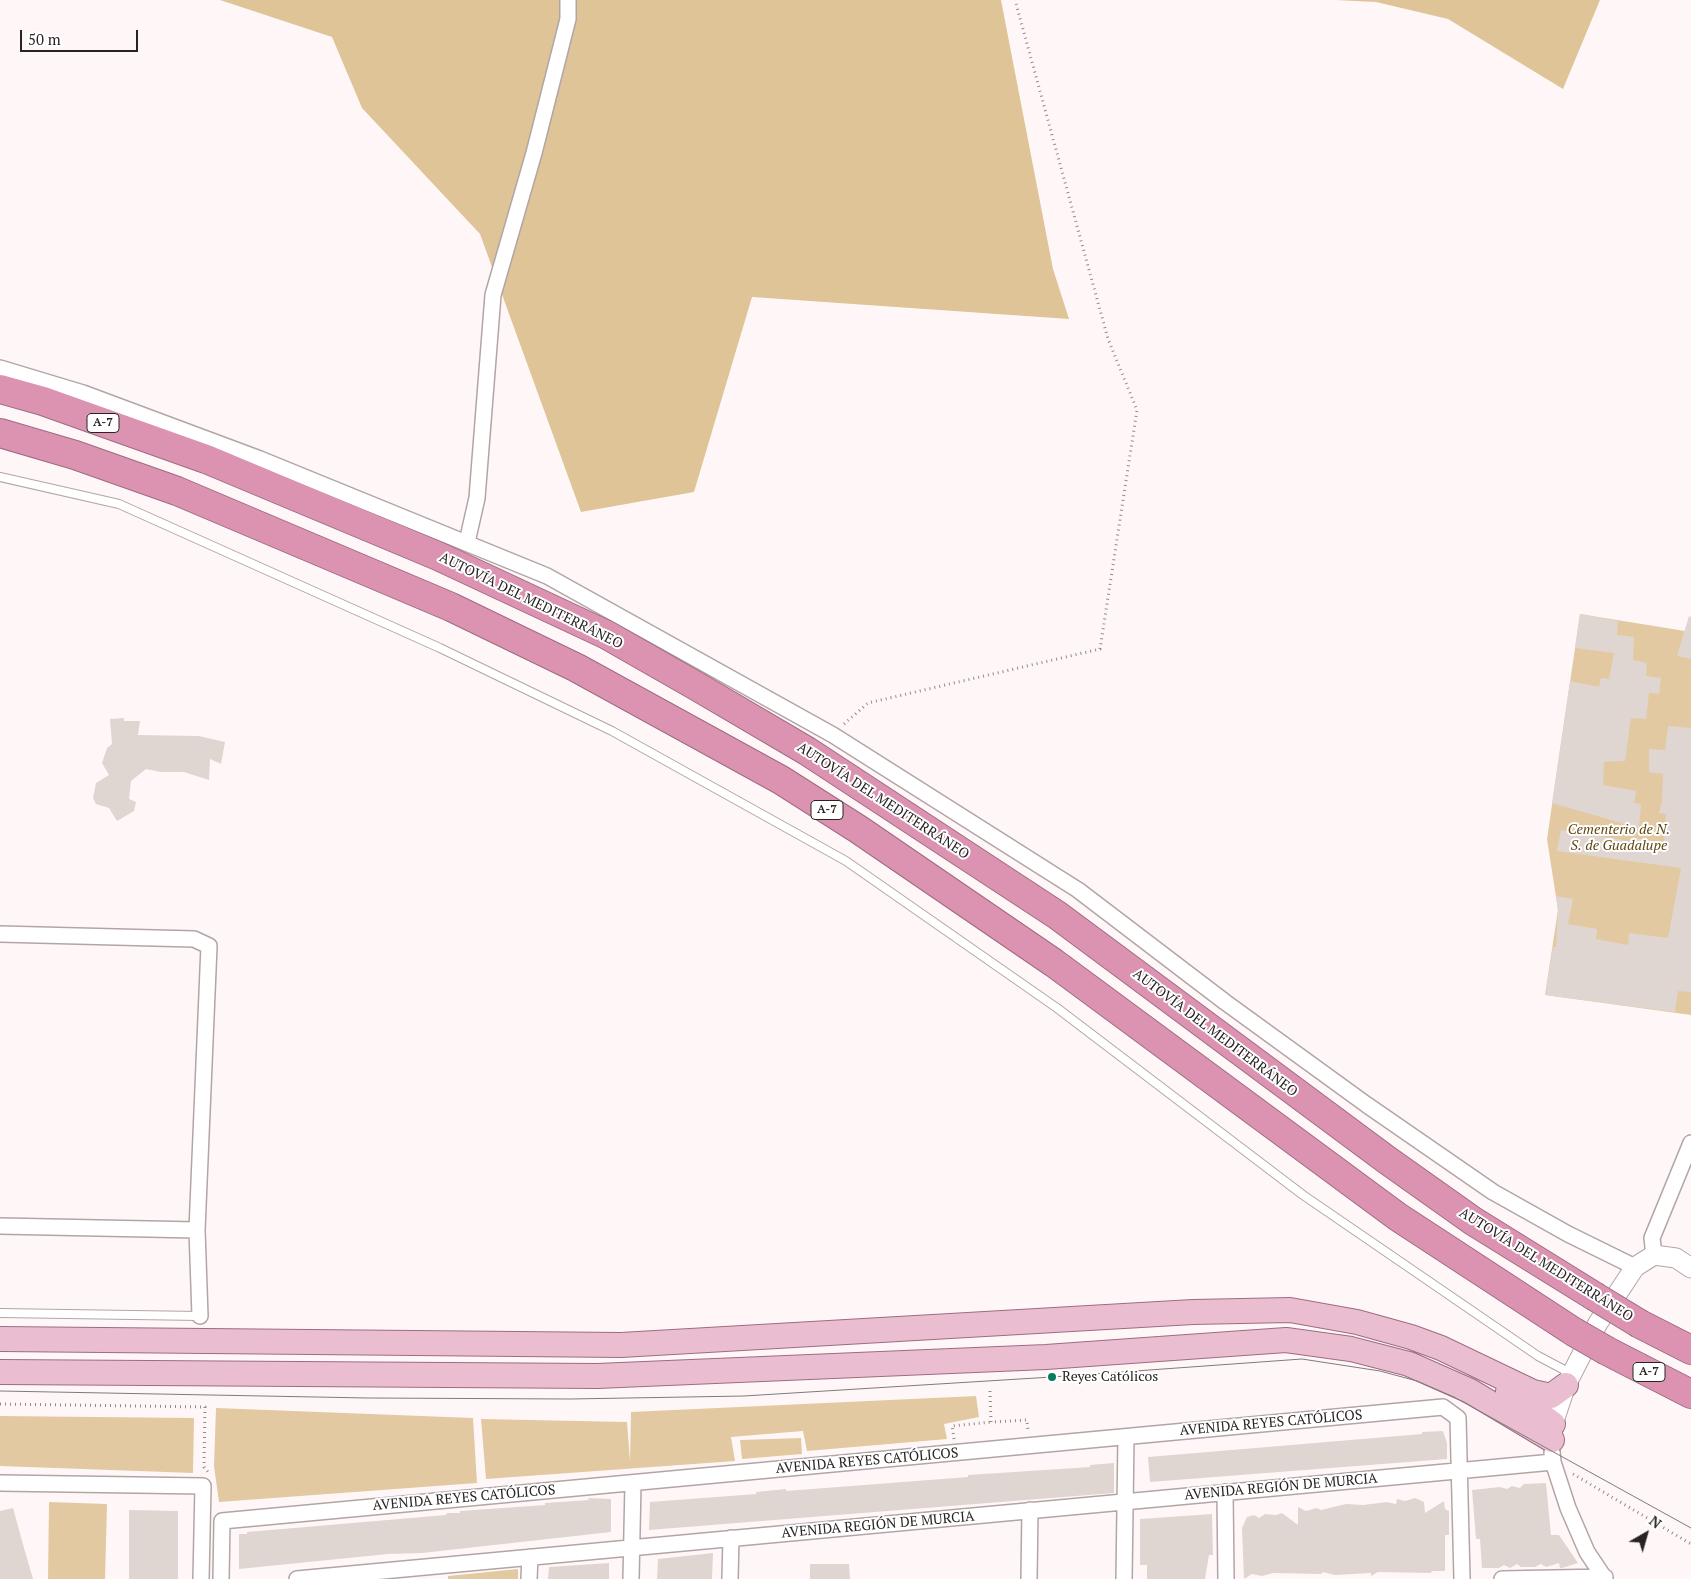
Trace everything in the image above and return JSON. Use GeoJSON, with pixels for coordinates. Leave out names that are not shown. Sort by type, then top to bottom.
{"type":"FeatureCollection","features":[{"type":"Feature","properties":{"kind":"highway","name":"AUTOVÍA DEL MEDITERRÁNEO"},"geometry":{"type":"LineString","coordinates":[[0,389],[43,402],[206,459],[438,556],[606,636],[689,682],[807,751],[1041,905],[1387,1160],[1473,1221],[1640,1324],[1691,1350]]}},
{"type":"Feature","properties":{"kind":"highway","name":"A-7"},"geometry":{"type":"LineString","coordinates":[[0,433],[75,455],[178,491],[451,607],[577,668],[781,780],[858,829],[1054,963],[1398,1217],[1574,1332],[1691,1394]]}},
{"type":"Feature","properties":{"kind":"main road"},"geometry":{"type":"LineString","coordinates":[[0,1339],[621,1345],[1193,1312],[1290,1310],[1357,1322],[1411,1337],[1533,1392],[1551,1396],[1569,1380]]}},
{"type":"Feature","properties":{"kind":"main road"},"geometry":{"type":"LineString","coordinates":[[0,1372],[597,1376],[1046,1357],[1286,1340],[1351,1348],[1409,1364],[1470,1391],[1553,1442]]}},
{"type":"Feature","properties":{"kind":"main road"},"geometry":{"type":"LineString","coordinates":[[1471,1363],[1553,1442]]}},
{"type":"Feature","properties":{"kind":"street"},"geometry":{"type":"LineString","coordinates":[[467,542],[477,498],[493,295],[536,143],[568,19],[568,0]]}},
{"type":"Feature","properties":{"kind":"street"},"geometry":{"type":"LineString","coordinates":[[0,368],[83,393],[251,456],[547,576],[833,735],[1078,890],[1367,1106],[1493,1192],[1568,1234],[1635,1267]]}},
{"type":"Feature","properties":{"kind":"street"},"geometry":{"type":"LineString","coordinates":[[0,934],[194,939],[209,946],[197,1230],[200,1316]]}},
{"type":"Feature","properties":{"kind":"street"},"geometry":{"type":"LineString","coordinates":[[1654,1255],[1652,1238],[1691,1142]]}},
{"type":"Feature","properties":{"kind":"street"},"geometry":{"type":"LineString","coordinates":[[0,1226],[197,1230]]}},
{"type":"Feature","properties":{"kind":"street"},"geometry":{"type":"LineString","coordinates":[[1605,1578],[1588,1552],[1568,1508],[1553,1442],[1569,1380],[1598,1323],[1635,1267],[1654,1255],[1676,1258],[1691,1268]]}},
{"type":"Feature","properties":{"kind":"street","name":"AVENIDA REYES CATÓLICOS"},"geometry":{"type":"LineString","coordinates":[[221,1579],[222,1521],[1443,1407],[1458,1418],[1459,1470]]}},
{"type":"Feature","properties":{"kind":"street"},"geometry":{"type":"LineString","coordinates":[[1124,1579],[1126,1437]]}},
{"type":"Feature","properties":{"kind":"street","name":"AVENIDA REGIÓN DE MURCIA"},"geometry":{"type":"LineString","coordinates":[[297,1579],[424,1573],[530,1557],[1459,1470],[1553,1442]]}},
{"type":"Feature","properties":{"kind":"street"},"geometry":{"type":"LineString","coordinates":[[1459,1470],[1462,1579]]}},
{"type":"Feature","properties":{"kind":"street"},"geometry":{"type":"LineString","coordinates":[[631,1579],[633,1482]]}},
{"type":"Feature","properties":{"kind":"street"},"geometry":{"type":"LineString","coordinates":[[0,1483],[208,1483],[201,1579]]}},
{"type":"Feature","properties":{"kind":"street"},"geometry":{"type":"LineString","coordinates":[[1226,1492],[1226,1579]]}},
{"type":"Feature","properties":{"kind":"street"},"geometry":{"type":"LineString","coordinates":[[1029,1579],[1030,1510]]}},
{"type":"Feature","properties":{"kind":"street"},"geometry":{"type":"LineString","coordinates":[[730,1579],[731,1538]]}},
{"type":"Feature","properties":{"kind":"street"},"geometry":{"type":"LineString","coordinates":[[529,1579],[530,1557]]}},
{"type":"Feature","properties":{"kind":"street"},"geometry":{"type":"LineString","coordinates":[[1502,1579],[1605,1578]]}},
{"type":"Feature","properties":{"kind":"lane"},"geometry":{"type":"LineString","coordinates":[[0,477],[119,504],[440,648],[612,730],[846,861],[1057,1008],[1304,1195],[1538,1356],[1569,1380]]}},
{"type":"Feature","properties":{"kind":"lane"},"geometry":{"type":"LineString","coordinates":[[0,1313],[200,1316]]}},
{"type":"Feature","properties":{"kind":"path"},"geometry":{"type":"LineString","coordinates":[[833,735],[868,703],[1100,648],[1137,410],[1108,339],[1015,0]]}},
{"type":"Feature","properties":{"kind":"path"},"geometry":{"type":"LineString","coordinates":[[990,1390],[991,1422]]}},
{"type":"Feature","properties":{"kind":"path"},"geometry":{"type":"LineString","coordinates":[[0,1404],[205,1406],[204,1467],[208,1483]]}},
{"type":"Feature","properties":{"kind":"path"},"geometry":{"type":"LineString","coordinates":[[955,1453],[952,1426],[991,1422],[1027,1420],[1029,1446]]}},
{"type":"Feature","properties":{"kind":"path"},"geometry":{"type":"LineString","coordinates":[[1553,1442],[1691,1544]]}},
{"type":"Feature","properties":{"kind":"green space","name":"Cementerio de N. S. de Guadalupe"},"geometry":{"type":"Polygon","coordinates":[[[1580,614],[1691,632],[1691,1015],[1545,995],[1558,910],[1547,839],[1580,614]]]}},
{"type":"Feature","properties":{"kind":"green space"},"geometry":{"type":"Polygon","coordinates":[[[976,1396],[979,1417],[944,1424],[947,1439],[807,1451],[803,1431],[731,1437],[735,1461],[486,1479],[481,1419],[627,1422],[630,1461],[631,1412],[976,1396]]]}},
{"type":"Feature","properties":{"kind":"green space"},"geometry":{"type":"Polygon","coordinates":[[[216,1408],[473,1418],[477,1483],[219,1502],[214,1466],[216,1408]]]}},
{"type":"Feature","properties":{"kind":"green space"},"geometry":{"type":"Polygon","coordinates":[[[0,1416],[194,1418],[193,1473],[0,1466],[0,1416]]]}},
{"type":"Feature","properties":{"kind":"green space"},"geometry":{"type":"Polygon","coordinates":[[[801,1438],[802,1454],[742,1459],[740,1440],[801,1438]]]}},
{"type":"Feature","properties":{"kind":"green space"},"geometry":{"type":"Polygon","coordinates":[[[49,1502],[107,1504],[105,1579],[48,1579],[49,1502]]]}},
{"type":"Feature","properties":{"kind":"green space"},"geometry":{"type":"Polygon","coordinates":[[[518,1569],[518,1579],[448,1579],[448,1576],[518,1569]]]}},
{"type":"Feature","properties":{"kind":"shaded area"},"geometry":{"type":"Polygon","coordinates":[[[220,0],[1001,0],[1053,269],[1069,319],[752,297],[694,492],[581,512],[480,234],[362,108],[332,37],[220,0]]]}},
{"type":"Feature","properties":{"kind":"shaded area"},"geometry":{"type":"Polygon","coordinates":[[[1335,0],[1600,0],[1563,89],[1448,19],[1376,2],[1335,0]]]}},
{"type":"Feature","properties":{"kind":"building"},"geometry":{"type":"Polygon","coordinates":[[[1580,614],[1618,621],[1617,635],[1634,637],[1633,660],[1647,663],[1646,676],[1661,678],[1659,694],[1649,693],[1646,719],[1631,718],[1625,761],[1604,762],[1603,785],[1636,791],[1634,803],[1641,804],[1639,828],[1552,803],[1570,681],[1599,687],[1601,678],[1609,679],[1614,653],[1575,648],[1580,614]]]}},
{"type":"Feature","properties":{"kind":"building"},"geometry":{"type":"Polygon","coordinates":[[[1689,616],[1691,617],[1691,659],[1677,656],[1689,616]]]}},
{"type":"Feature","properties":{"kind":"building"},"geometry":{"type":"Polygon","coordinates":[[[124,718],[124,721],[140,721],[138,735],[199,736],[225,742],[221,764],[210,759],[209,780],[184,772],[161,772],[146,769],[131,781],[129,799],[136,802],[134,811],[117,821],[109,808],[96,804],[93,798],[96,783],[109,775],[102,763],[107,748],[112,744],[110,719],[124,718]]]}},
{"type":"Feature","properties":{"kind":"building"},"geometry":{"type":"Polygon","coordinates":[[[1668,726],[1691,728],[1691,992],[1678,991],[1675,1012],[1545,995],[1553,947],[1556,947],[1558,910],[1556,896],[1573,899],[1568,924],[1597,929],[1596,939],[1628,945],[1629,933],[1668,938],[1681,868],[1557,851],[1561,830],[1634,842],[1635,838],[1664,843],[1666,814],[1659,813],[1662,801],[1663,774],[1649,772],[1649,749],[1665,750],[1668,726]]]}},
{"type":"Feature","properties":{"kind":"building"},"geometry":{"type":"Polygon","coordinates":[[[1443,1431],[1447,1443],[1447,1459],[1150,1482],[1148,1457],[1443,1431]]]}},
{"type":"Feature","properties":{"kind":"building"},"geometry":{"type":"Polygon","coordinates":[[[1114,1463],[1114,1493],[649,1530],[650,1502],[756,1494],[756,1492],[786,1489],[786,1491],[968,1477],[968,1475],[1090,1467],[1090,1465],[1114,1463]]]}},
{"type":"Feature","properties":{"kind":"building"},"geometry":{"type":"Polygon","coordinates":[[[1546,1483],[1551,1535],[1559,1535],[1578,1563],[1562,1568],[1560,1568],[1559,1563],[1546,1567],[1541,1564],[1535,1567],[1521,1567],[1517,1564],[1510,1568],[1504,1565],[1499,1568],[1482,1568],[1480,1539],[1476,1539],[1472,1490],[1500,1487],[1507,1489],[1512,1486],[1520,1488],[1524,1484],[1546,1483]]]}},
{"type":"Feature","properties":{"kind":"building"},"geometry":{"type":"Polygon","coordinates":[[[588,1498],[611,1499],[611,1532],[422,1553],[388,1554],[239,1569],[239,1534],[247,1534],[247,1532],[446,1515],[447,1513],[460,1513],[460,1511],[545,1505],[545,1503],[589,1500],[588,1498]]]}},
{"type":"Feature","properties":{"kind":"building"},"geometry":{"type":"Polygon","coordinates":[[[1415,1498],[1424,1502],[1425,1513],[1444,1501],[1445,1509],[1449,1511],[1449,1535],[1445,1535],[1445,1571],[1433,1571],[1430,1573],[1378,1572],[1371,1576],[1371,1573],[1335,1575],[1323,1572],[1321,1574],[1273,1573],[1262,1576],[1252,1574],[1244,1579],[1242,1528],[1247,1517],[1254,1515],[1259,1518],[1265,1514],[1276,1515],[1282,1513],[1298,1525],[1298,1507],[1306,1511],[1317,1508],[1321,1510],[1346,1504],[1363,1505],[1387,1502],[1396,1504],[1397,1499],[1405,1501],[1415,1498]]]}},
{"type":"Feature","properties":{"kind":"building"},"geometry":{"type":"Polygon","coordinates":[[[13,1508],[33,1579],[0,1579],[0,1511],[13,1508]]]}},
{"type":"Feature","properties":{"kind":"building"},"geometry":{"type":"Polygon","coordinates":[[[129,1510],[178,1511],[178,1579],[129,1579],[129,1510]]]}},
{"type":"Feature","properties":{"kind":"building"},"geometry":{"type":"Polygon","coordinates":[[[1212,1514],[1213,1555],[1209,1555],[1205,1579],[1147,1579],[1147,1565],[1140,1565],[1140,1519],[1212,1514]]]}},
{"type":"Feature","properties":{"kind":"building"},"geometry":{"type":"Polygon","coordinates":[[[713,1553],[712,1579],[657,1579],[658,1559],[713,1553]]]}},
{"type":"Feature","properties":{"kind":"building"},"geometry":{"type":"Polygon","coordinates":[[[609,1563],[609,1579],[548,1579],[549,1567],[609,1563]]]}},
{"type":"Feature","properties":{"kind":"building"},"geometry":{"type":"Polygon","coordinates":[[[810,1564],[849,1564],[850,1579],[810,1579],[810,1564]]]}},
{"type":"Feature","properties":{"kind":"tram line"},"geometry":{"type":"LineString","coordinates":[[0,1391],[368,1398],[570,1399],[744,1396],[1302,1359],[1380,1371],[1417,1381],[1454,1397],[1691,1528]]}},
{"type":"Feature","properties":{"kind":"place","name":"Reyes Católicos"},"geometry":{"type":"Point","coordinates":[1052,1377]}}]}
